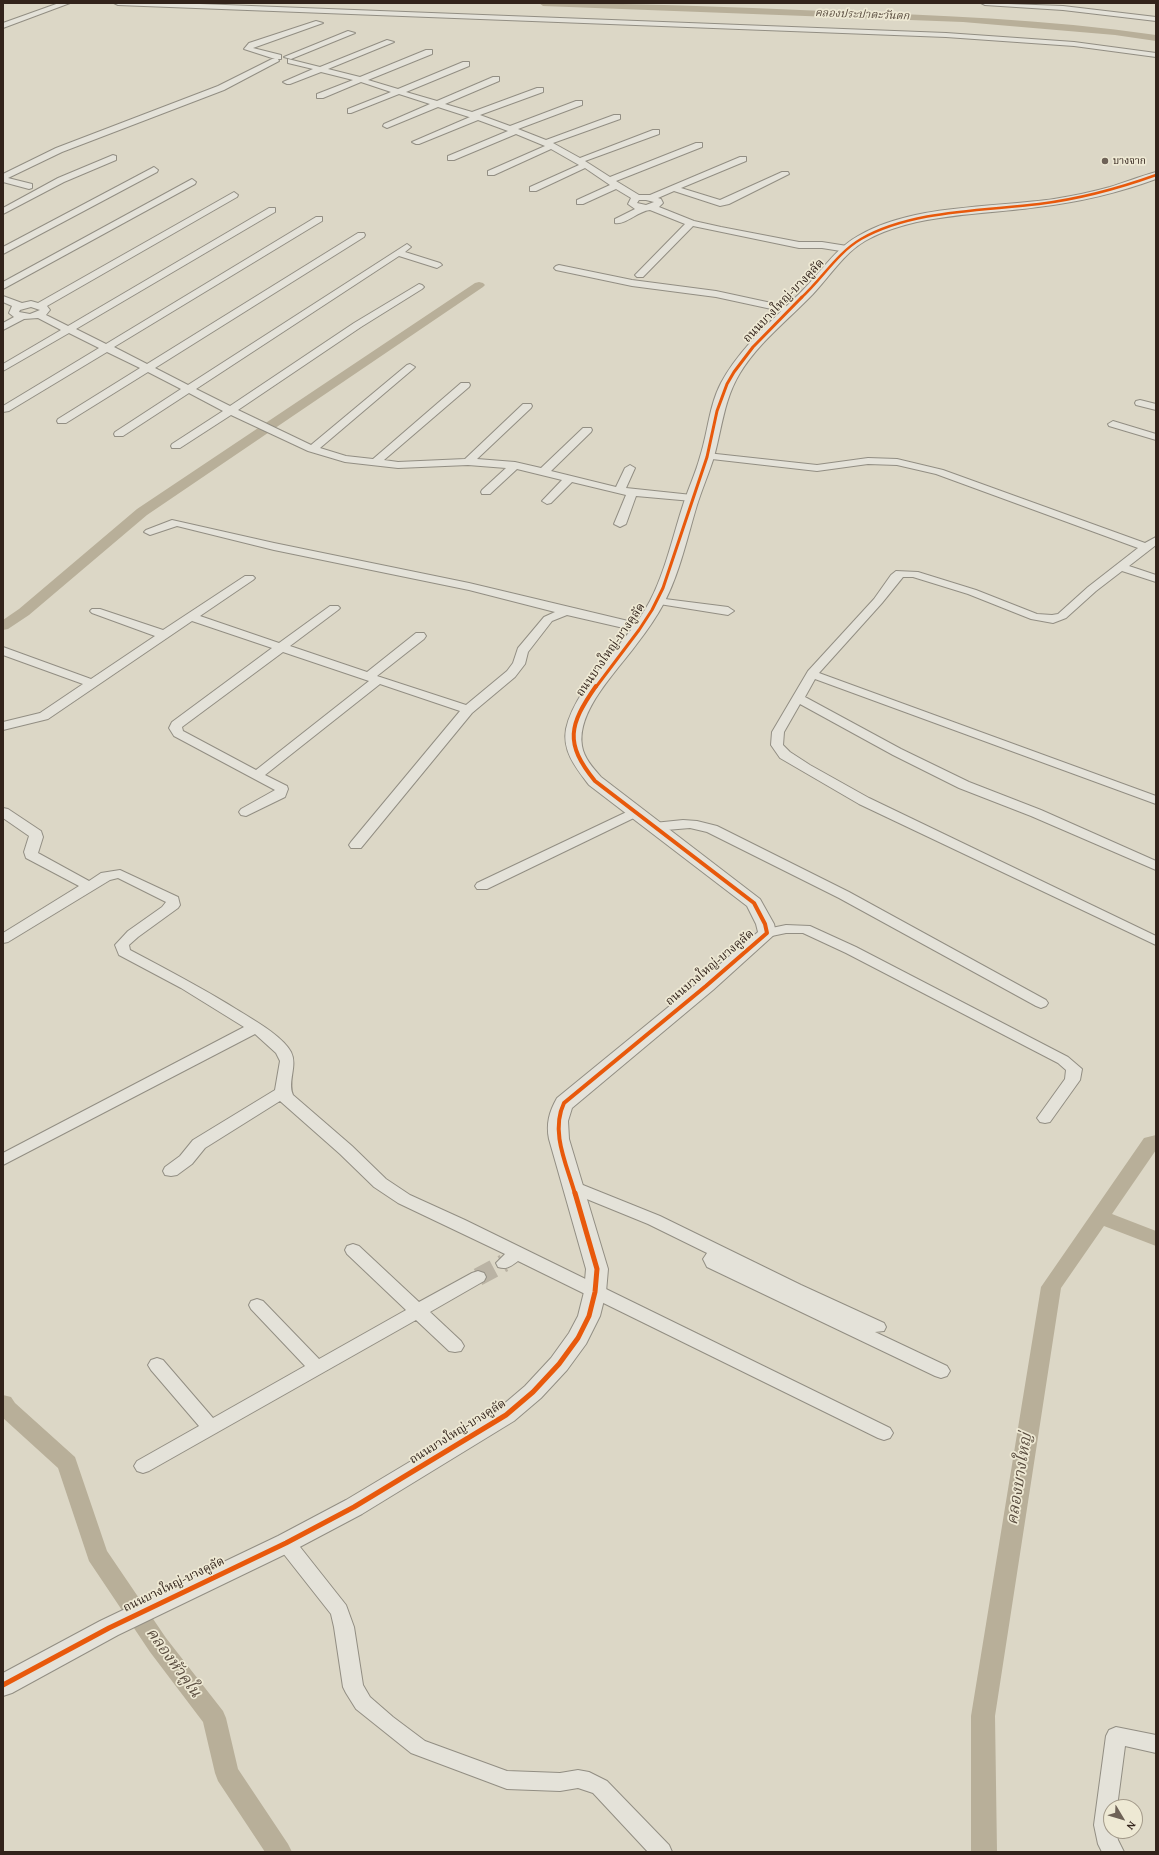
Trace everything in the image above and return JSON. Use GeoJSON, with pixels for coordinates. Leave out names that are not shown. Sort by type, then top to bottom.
{"type":"FeatureCollection","features":[{"type":"Feature","properties":{"kind":"street"},"geometry":{"type":"LineString","coordinates":[[3,26],[66,3]]}},
{"type":"Feature","properties":{"kind":"street"},"geometry":{"type":"LineString","coordinates":[[118,3],[946,35],[1074,44],[1156,54]]}},
{"type":"Feature","properties":{"kind":"street"},"geometry":{"type":"LineString","coordinates":[[985,3],[1045,5],[1156,19]]}},
{"type":"Feature","properties":{"kind":"street"},"geometry":{"type":"LineString","coordinates":[[319,23],[252,45],[248,48],[277,59],[290,59],[323,68],[475,116],[513,130],[549,145],[614,182],[637,198],[632,204],[648,204],[691,223],[799,245],[816,252],[844,253]]}},
{"type":"Feature","properties":{"kind":"street"},"geometry":{"type":"LineString","coordinates":[[290,59],[351,33]]}},
{"type":"Feature","properties":{"kind":"street"},"geometry":{"type":"LineString","coordinates":[[287,82],[390,42]]}},
{"type":"Feature","properties":{"kind":"street"},"geometry":{"type":"LineString","coordinates":[[320,96],[429,52]]}},
{"type":"Feature","properties":{"kind":"street"},"geometry":{"type":"LineString","coordinates":[[3,178],[59,150],[221,88],[277,59]]}},
{"type":"Feature","properties":{"kind":"street"},"geometry":{"type":"LineString","coordinates":[[351,111],[466,64]]}},
{"type":"Feature","properties":{"kind":"street"},"geometry":{"type":"LineString","coordinates":[[387,126],[496,79]]}},
{"type":"Feature","properties":{"kind":"street"},"geometry":{"type":"LineString","coordinates":[[416,142],[540,90]]}},
{"type":"Feature","properties":{"kind":"street"},"geometry":{"type":"LineString","coordinates":[[451,158],[513,130],[579,103]]}},
{"type":"Feature","properties":{"kind":"street"},"geometry":{"type":"LineString","coordinates":[[491,173],[549,145],[618,117]]}},
{"type":"Feature","properties":{"kind":"street"},"geometry":{"type":"LineString","coordinates":[[533,188],[582,163],[656,132]]}},
{"type":"Feature","properties":{"kind":"street"},"geometry":{"type":"LineString","coordinates":[[580,202],[614,182],[699,145]]}},
{"type":"Feature","properties":{"kind":"street"},"geometry":{"type":"LineString","coordinates":[[3,211],[61,180],[113,158]]}},
{"type":"Feature","properties":{"kind":"street"},"geometry":{"type":"LineString","coordinates":[[618,221],[672,188],[743,159]]}},
{"type":"Feature","properties":{"kind":"street"},"geometry":{"type":"LineString","coordinates":[[3,250],[154,170]]}},
{"type":"Feature","properties":{"kind":"street"},"geometry":{"type":"LineString","coordinates":[[672,188],[720,203],[726,202],[785,174]]}},
{"type":"Feature","properties":{"kind":"street","name":"ถนนบางใหญ่-บางคูลัด"},"geometry":{"type":"LineString","coordinates":[[3,1685],[109,1628],[286,1543],[354,1507],[506,1415],[533,1392],[559,1364],[578,1338],[589,1316],[595,1292],[597,1269],[557,1129],[558,1115],[564,1103],[706,986],[767,933],[765,924],[754,903],[595,781],[579,761],[573,745],[574,731],[580,713],[590,695],[641,628],[657,601],[673,562],[692,498],[707,456],[719,402],[727,383],[746,355],[844,253],[860,239],[894,225],[944,215],[1088,196],[1116,189],[1156,175]]}},
{"type":"Feature","properties":{"kind":"street"},"geometry":{"type":"LineString","coordinates":[[3,178],[29,186]]}},
{"type":"Feature","properties":{"kind":"street"},"geometry":{"type":"LineString","coordinates":[[3,286],[192,182]]}},
{"type":"Feature","properties":{"kind":"street"},"geometry":{"type":"LineString","coordinates":[[3,190],[18,183]]}},
{"type":"Feature","properties":{"kind":"street"},"geometry":{"type":"LineString","coordinates":[[3,327],[22,316],[40,310],[234,195]]}},
{"type":"Feature","properties":{"kind":"street"},"geometry":{"type":"LineString","coordinates":[[3,368],[272,210]]}},
{"type":"Feature","properties":{"kind":"street"},"geometry":{"type":"LineString","coordinates":[[5,409],[319,220]]}},
{"type":"Feature","properties":{"kind":"street"},"geometry":{"type":"LineString","coordinates":[[640,275],[691,223]]}},
{"type":"Feature","properties":{"kind":"street"},"geometry":{"type":"LineString","coordinates":[[62,421],[361,235]]}},
{"type":"Feature","properties":{"kind":"street"},"geometry":{"type":"LineString","coordinates":[[119,434],[407,247]]}},
{"type":"Feature","properties":{"kind":"street"},"geometry":{"type":"LineString","coordinates":[[398,253],[437,265]]}},
{"type":"Feature","properties":{"kind":"street"},"geometry":{"type":"LineString","coordinates":[[559,268],[653,286],[716,294],[790,310]]}},
{"type":"Feature","properties":{"kind":"street"},"geometry":{"type":"LineString","coordinates":[[176,446],[231,411],[372,315],[419,287]]}},
{"type":"Feature","properties":{"kind":"street"},"geometry":{"type":"LineString","coordinates":[[3,299],[20,306]]}},
{"type":"Feature","properties":{"kind":"street"},"geometry":{"type":"LineString","coordinates":[[22,316],[14,313],[16,308],[31,304],[69,329],[231,411],[312,449],[357,461],[375,463],[427,465],[468,462],[515,465],[620,491],[692,498]]}},
{"type":"Feature","properties":{"kind":"street"},"geometry":{"type":"LineString","coordinates":[[312,449],[410,367]]}},
{"type":"Feature","properties":{"kind":"street"},"geometry":{"type":"LineString","coordinates":[[375,463],[465,385]]}},
{"type":"Feature","properties":{"kind":"street"},"geometry":{"type":"LineString","coordinates":[[1140,403],[1156,407]]}},
{"type":"Feature","properties":{"kind":"street"},"geometry":{"type":"LineString","coordinates":[[468,462],[527,406]]}},
{"type":"Feature","properties":{"kind":"street"},"geometry":{"type":"LineString","coordinates":[[1113,424],[1156,437]]}},
{"type":"Feature","properties":{"kind":"street"},"geometry":{"type":"LineString","coordinates":[[543,472],[587,430]]}},
{"type":"Feature","properties":{"kind":"street"},"geometry":{"type":"LineString","coordinates":[[707,456],[817,468],[868,461],[897,462],[938,472],[1151,543]]}},
{"type":"Feature","properties":{"kind":"street"},"geometry":{"type":"LineString","coordinates":[[486,492],[515,465]]}},
{"type":"Feature","properties":{"kind":"street"},"geometry":{"type":"LineString","coordinates":[[620,491],[630,468]]}},
{"type":"Feature","properties":{"kind":"street"},"geometry":{"type":"LineString","coordinates":[[547,501],[570,478]]}},
{"type":"Feature","properties":{"kind":"street"},"geometry":{"type":"LineString","coordinates":[[620,524],[632,492]]}},
{"type":"Feature","properties":{"kind":"street"},"geometry":{"type":"LineString","coordinates":[[150,532],[172,523],[177,523],[255,542],[514,596],[566,611],[641,628]]}},
{"type":"Feature","properties":{"kind":"street"},"geometry":{"type":"LineString","coordinates":[[1151,543],[1084,596],[1062,616],[1053,619],[1035,617],[972,592],[914,574],[900,573],[895,577],[878,601],[812,674],[778,732],[777,745],[785,755],[805,768],[864,801],[939,835],[1156,941]]}},
{"type":"Feature","properties":{"kind":"street"},"geometry":{"type":"LineString","coordinates":[[1121,567],[1156,579]]}},
{"type":"Feature","properties":{"kind":"street"},"geometry":{"type":"LineString","coordinates":[[3,726],[44,716],[249,578]]}},
{"type":"Feature","properties":{"kind":"street"},"geometry":{"type":"LineString","coordinates":[[657,601],[728,611]]}},
{"type":"Feature","properties":{"kind":"street"},"geometry":{"type":"LineString","coordinates":[[246,812],[282,791],[282,789],[178,733],[175,728],[176,724],[334,608]]}},
{"type":"Feature","properties":{"kind":"street"},"geometry":{"type":"LineString","coordinates":[[96,611],[165,635]]}},
{"type":"Feature","properties":{"kind":"street"},"geometry":{"type":"LineString","coordinates":[[356,845],[468,710],[511,674],[519,664],[522,651],[544,623],[566,611]]}},
{"type":"Feature","properties":{"kind":"street"},"geometry":{"type":"LineString","coordinates":[[191,617],[468,710]]}},
{"type":"Feature","properties":{"kind":"street"},"geometry":{"type":"LineString","coordinates":[[256,776],[373,679],[420,636]]}},
{"type":"Feature","properties":{"kind":"street"},"geometry":{"type":"LineString","coordinates":[[3,651],[93,684]]}},
{"type":"Feature","properties":{"kind":"street"},"geometry":{"type":"LineString","coordinates":[[812,674],[1156,800]]}},
{"type":"Feature","properties":{"kind":"street"},"geometry":{"type":"LineString","coordinates":[[798,698],[897,752],[964,785],[1036,814],[1156,866]]}},
{"type":"Feature","properties":{"kind":"street"},"geometry":{"type":"LineString","coordinates":[[3,812],[36,834],[31,855],[89,886]]}},
{"type":"Feature","properties":{"kind":"street"},"geometry":{"type":"LineString","coordinates":[[482,886],[635,812]]}},
{"type":"Feature","properties":{"kind":"street"},"geometry":{"type":"LineString","coordinates":[[654,827],[678,823],[696,824],[712,829],[844,895],[1041,1003]]}},
{"type":"Feature","properties":{"kind":"street"},"geometry":{"type":"LineString","coordinates":[[3,939],[106,876],[120,874],[173,900],[173,905],[165,913],[127,937],[122,945],[124,952],[186,985],[256,1027],[283,1051],[287,1061],[282,1088],[286,1098],[346,1150],[380,1183],[404,1200],[459,1224],[884,1433]]}},
{"type":"Feature","properties":{"kind":"street"},"geometry":{"type":"LineString","coordinates":[[767,933],[786,929],[805,929],[851,950],[1063,1060],[1074,1069],[1072,1080],[1045,1118]]}},
{"type":"Feature","properties":{"kind":"street"},"geometry":{"type":"LineString","coordinates":[[3,1160],[256,1027]]}},
{"type":"Feature","properties":{"kind":"street"},"geometry":{"type":"LineString","coordinates":[[171,1171],[186,1160],[199,1144],[284,1092]]}},
{"type":"Feature","properties":{"kind":"street"},"geometry":{"type":"LineString","coordinates":[[573,1188],[654,1220],[878,1327]]}},
{"type":"Feature","properties":{"kind":"street"},"geometry":{"type":"LineString","coordinates":[[353,1250],[455,1346]]}},
{"type":"Feature","properties":{"kind":"street"},"geometry":{"type":"LineString","coordinates":[[717,1251],[711,1259],[713,1263],[942,1371]]}},
{"type":"Feature","properties":{"kind":"street"},"geometry":{"type":"LineString","coordinates":[[504,1263],[517,1253]]}},
{"type":"Feature","properties":{"kind":"street"},"geometry":{"type":"LineString","coordinates":[[143,1466],[478,1277]]}},
{"type":"Feature","properties":{"kind":"street"},"geometry":{"type":"LineString","coordinates":[[257,1305],[317,1368]]}},
{"type":"Feature","properties":{"kind":"street"},"geometry":{"type":"LineString","coordinates":[[158,1365],[211,1427]]}},
{"type":"Feature","properties":{"kind":"street"},"geometry":{"type":"LineString","coordinates":[[286,1543],[339,1611],[344,1627],[353,1687],[363,1703],[386,1723],[418,1746],[507,1780],[560,1782],[578,1779],[589,1781],[600,1787],[662,1852]]}},
{"type":"Feature","properties":{"kind":"street"},"geometry":{"type":"LineString","coordinates":[[1114,1852],[1108,1844],[1104,1825],[1116,1736],[1156,1744]]}},
{"type":"Feature","properties":{"kind":"waterway","name":"คลองประปาตะวันตก"},"geometry":{"type":"LineString","coordinates":[[543,3],[963,19],[1115,32],[1156,38]]}},
{"type":"Feature","properties":{"kind":"waterway"},"geometry":{"type":"LineString","coordinates":[[3,626],[24,612],[142,512],[479,285]]}},
{"type":"Feature","properties":{"kind":"waterway","name":"คลองบางใหญ่"},"geometry":{"type":"LineString","coordinates":[[984,1852],[983,1716],[1051,1287],[1151,1143],[1156,1141]]}},
{"type":"Feature","properties":{"kind":"waterway"},"geometry":{"type":"LineString","coordinates":[[1100,1217],[1156,1239]]}},
{"type":"Feature","properties":{"kind":"waterway","name":"คลองหัวคูใน"},"geometry":{"type":"LineString","coordinates":[[3,1403],[7,1409],[67,1463],[97,1554],[158,1645],[214,1718],[227,1773],[279,1852]]}},
{"type":"Feature","properties":{"kind":"tunnel"},"geometry":{"type":"LineString","coordinates":[[478,1277],[504,1263]]}},
{"type":"Feature","properties":{"kind":"cycle path"},"geometry":{"type":"LineString","coordinates":[[3,1685],[109,1628],[286,1543],[354,1507],[506,1415],[533,1392],[559,1364],[578,1338],[589,1316],[595,1292],[597,1269],[559,1139],[558,1121],[564,1103],[706,986],[767,933],[765,924],[754,903],[595,781],[578,758],[573,739],[576,724],[586,702],[594,689],[639,630],[658,600],[672,564],[691,502],[707,457],[717,411],[727,384],[743,359],[763,335],[808,292],[846,250],[872,233],[896,224],[933,216],[1039,204],[1088,196],[1131,184],[1156,175]]}},
{"type":"Feature","properties":{"kind":"place","name":"บางจาก"},"geometry":{"type":"Point","coordinates":[1105,161]}}]}
